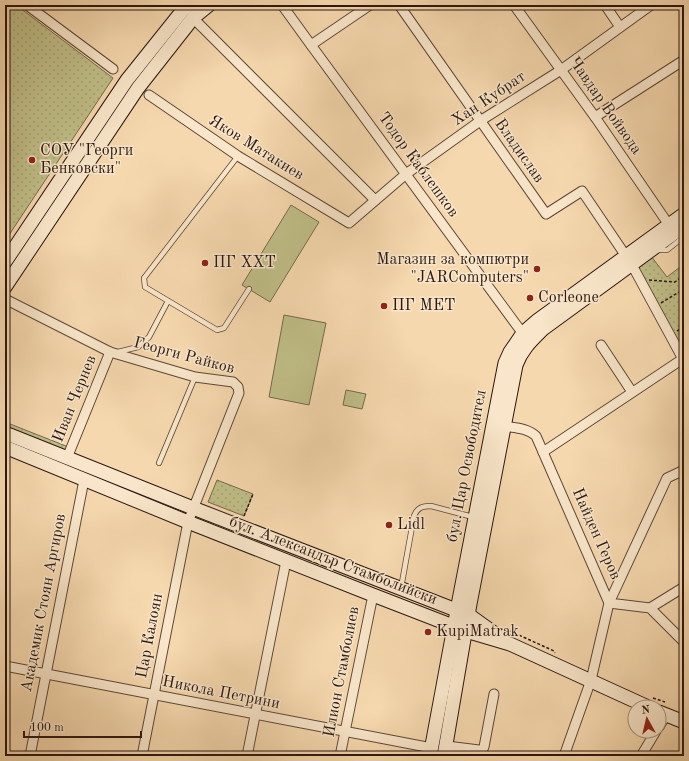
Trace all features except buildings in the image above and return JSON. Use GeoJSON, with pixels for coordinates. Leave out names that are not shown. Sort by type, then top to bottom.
{"type":"FeatureCollection","features":[{"type":"Feature","properties":{"kind":"street"},"geometry":{"type":"LineString","coordinates":[[27,5],[113,69]]}},
{"type":"Feature","properties":{"kind":"street"},"geometry":{"type":"LineString","coordinates":[[5,262],[127,80],[183,10],[189,5]]}},
{"type":"Feature","properties":{"kind":"street"},"geometry":{"type":"LineString","coordinates":[[5,287],[138,88],[194,18],[209,5]]}},
{"type":"Feature","properties":{"kind":"street","name":"Тодор Каблешков"},"geometry":{"type":"LineString","coordinates":[[282,5],[526,337]]}},
{"type":"Feature","properties":{"kind":"street"},"geometry":{"type":"LineString","coordinates":[[311,45],[370,5]]}},
{"type":"Feature","properties":{"kind":"street","name":"Владислав"},"geometry":{"type":"LineString","coordinates":[[399,5],[546,214],[582,191],[629,260]]}},
{"type":"Feature","properties":{"kind":"street","name":"Чавдар Войвода"},"geometry":{"type":"LineString","coordinates":[[514,5],[595,117],[669,225]]}},
{"type":"Feature","properties":{"kind":"street"},"geometry":{"type":"LineString","coordinates":[[605,5],[620,27]]}},
{"type":"Feature","properties":{"kind":"street","name":"Хан Кубрат"},"geometry":{"type":"LineString","coordinates":[[348,223],[406,174],[480,122],[561,70],[651,5]]}},
{"type":"Feature","properties":{"kind":"street"},"geometry":{"type":"LineString","coordinates":[[194,18],[376,200]]}},
{"type":"Feature","properties":{"kind":"street"},"geometry":{"type":"LineString","coordinates":[[595,117],[684,60]]}},
{"type":"Feature","properties":{"kind":"street","name":"Яков Матакиев"},"geometry":{"type":"LineString","coordinates":[[149,95],[238,156],[348,223]]}},
{"type":"Feature","properties":{"kind":"street"},"geometry":{"type":"LineString","coordinates":[[526,337],[544,329],[629,260],[669,225],[684,222]]}},
{"type":"Feature","properties":{"kind":"street"},"geometry":{"type":"LineString","coordinates":[[629,260],[651,250],[684,222]]}},
{"type":"Feature","properties":{"kind":"street"},"geometry":{"type":"LineString","coordinates":[[543,452],[684,359],[629,260]]}},
{"type":"Feature","properties":{"kind":"street","name":"Георги Райков"},"geometry":{"type":"LineString","coordinates":[[5,299],[110,352],[195,377],[234,382],[240,393],[193,508]]}},
{"type":"Feature","properties":{"kind":"street","name":"бул. Цар Освободител"},"geometry":{"type":"LineString","coordinates":[[463,613],[516,365],[526,337]]}},
{"type":"Feature","properties":{"kind":"street","name":"бул. Цар Освободител"},"geometry":{"type":"LineString","coordinates":[[463,613],[475,517],[505,363],[510,352],[526,337]]}},
{"type":"Feature","properties":{"kind":"street"},"geometry":{"type":"LineString","coordinates":[[601,345],[632,392]]}},
{"type":"Feature","properties":{"kind":"street","name":"Иван Чернев"},"geometry":{"type":"LineString","coordinates":[[67,458],[110,352]]}},
{"type":"Feature","properties":{"kind":"street","name":"Найден Геров"},"geometry":{"type":"LineString","coordinates":[[504,426],[523,429],[536,436],[610,603],[591,680],[564,756]]}},
{"type":"Feature","properties":{"kind":"street","name":"бул. Александър Стамболийски"},"geometry":{"type":"LineString","coordinates":[[5,433],[463,613],[510,644]]}},
{"type":"Feature","properties":{"kind":"street","name":"бул. Александър Стамболийски"},"geometry":{"type":"LineString","coordinates":[[5,448],[188,522],[285,566],[372,599],[510,644],[631,699]]}},
{"type":"Feature","properties":{"kind":"street"},"geometry":{"type":"LineString","coordinates":[[684,470],[667,478],[610,603],[650,608],[684,642]]}},
{"type":"Feature","properties":{"kind":"street","name":"Академик Стоян Аргиров"},"geometry":{"type":"LineString","coordinates":[[30,756],[84,480]]}},
{"type":"Feature","properties":{"kind":"street","name":"Цар Калоян"},"geometry":{"type":"LineString","coordinates":[[142,756],[188,522],[193,508]]}},
{"type":"Feature","properties":{"kind":"street"},"geometry":{"type":"LineString","coordinates":[[247,756],[285,566]]}},
{"type":"Feature","properties":{"kind":"street"},"geometry":{"type":"LineString","coordinates":[[650,608],[684,587]]}},
{"type":"Feature","properties":{"kind":"street","name":"Илион Стамболиев"},"geometry":{"type":"LineString","coordinates":[[340,756],[372,599]]}},
{"type":"Feature","properties":{"kind":"street"},"geometry":{"type":"LineString","coordinates":[[431,752],[463,613]]}},
{"type":"Feature","properties":{"kind":"street"},"geometry":{"type":"LineString","coordinates":[[460,628],[446,751],[482,750],[484,747],[494,694]]}},
{"type":"Feature","properties":{"kind":"street","name":"Никола Петрини"},"geometry":{"type":"LineString","coordinates":[[5,666],[345,732],[431,752]]}},
{"type":"Feature","properties":{"kind":"street"},"geometry":{"type":"LineString","coordinates":[[667,715],[684,722]]}},
{"type":"Feature","properties":{"kind":"street"},"geometry":{"type":"LineString","coordinates":[[641,756],[651,739]]}},
{"type":"Feature","properties":{"kind":"lane"},"geometry":{"type":"LineString","coordinates":[[238,156],[144,278],[145,287],[217,330],[224,328],[249,289]]}},
{"type":"Feature","properties":{"kind":"lane"},"geometry":{"type":"LineString","coordinates":[[110,352],[121,352],[138,347],[149,337],[168,301]]}},
{"type":"Feature","properties":{"kind":"lane"},"geometry":{"type":"LineString","coordinates":[[159,463],[195,377]]}},
{"type":"Feature","properties":{"kind":"lane"},"geometry":{"type":"LineString","coordinates":[[401,589],[414,516],[419,508],[431,506],[475,517]]}},
{"type":"Feature","properties":{"kind":"lane"},"geometry":{"type":"LineString","coordinates":[[496,754],[504,756]]}},
{"type":"Feature","properties":{"kind":"path"},"geometry":{"type":"LineString","coordinates":[[640,279],[675,282],[682,277],[684,280]]}},
{"type":"Feature","properties":{"kind":"path"},"geometry":{"type":"LineString","coordinates":[[655,307],[684,289]]}},
{"type":"Feature","properties":{"kind":"path"},"geometry":{"type":"LineString","coordinates":[[244,516],[253,494]]}},
{"type":"Feature","properties":{"kind":"shaded area","name":"СОУ \"Георги Бенковски\""},"geometry":{"type":"Polygon","coordinates":[[[5,5],[16,5],[113,78],[5,241],[5,5]]]}},
{"type":"Feature","properties":{"kind":"shaded area"},"geometry":{"type":"Polygon","coordinates":[[[291,205],[319,222],[270,302],[242,285],[291,205]]]}},
{"type":"Feature","properties":{"kind":"shaded area"},"geometry":{"type":"Polygon","coordinates":[[[648,252],[667,277],[684,264],[684,358],[632,265],[648,252]]]}},
{"type":"Feature","properties":{"kind":"shaded area"},"geometry":{"type":"Polygon","coordinates":[[[284,315],[326,323],[309,405],[269,397],[284,315]]]}},
{"type":"Feature","properties":{"kind":"shaded area"},"geometry":{"type":"Polygon","coordinates":[[[346,390],[366,394],[362,409],[343,405],[346,390]]]}},
{"type":"Feature","properties":{"kind":"shaded area"},"geometry":{"type":"Polygon","coordinates":[[[5,422],[71,448],[67,458],[5,433],[5,422]]]}},
{"type":"Feature","properties":{"kind":"shaded area"},"geometry":{"type":"Polygon","coordinates":[[[217,480],[253,494],[244,516],[208,502],[217,480]]]}},
{"type":"Feature","properties":{"kind":"place","name":"СОУ \"Георги Бенковски\""},"geometry":{"type":"Point","coordinates":[32,160]}},
{"type":"Feature","properties":{"kind":"place","name":"ПГ ХХТ"},"geometry":{"type":"Point","coordinates":[205,263]}},
{"type":"Feature","properties":{"kind":"place","name":"Магазин за компютри \"JARComputers\""},"geometry":{"type":"Point","coordinates":[537,269]}},
{"type":"Feature","properties":{"kind":"place","name":"Corleone"},"geometry":{"type":"Point","coordinates":[530,298]}},
{"type":"Feature","properties":{"kind":"place","name":"ПГ МЕТ"},"geometry":{"type":"Point","coordinates":[384,306]}},
{"type":"Feature","properties":{"kind":"place","name":"Lidl"},"geometry":{"type":"Point","coordinates":[389,525]}},
{"type":"Feature","properties":{"kind":"place","name":"KupiMatrak"},"geometry":{"type":"Point","coordinates":[428,632]}}]}
